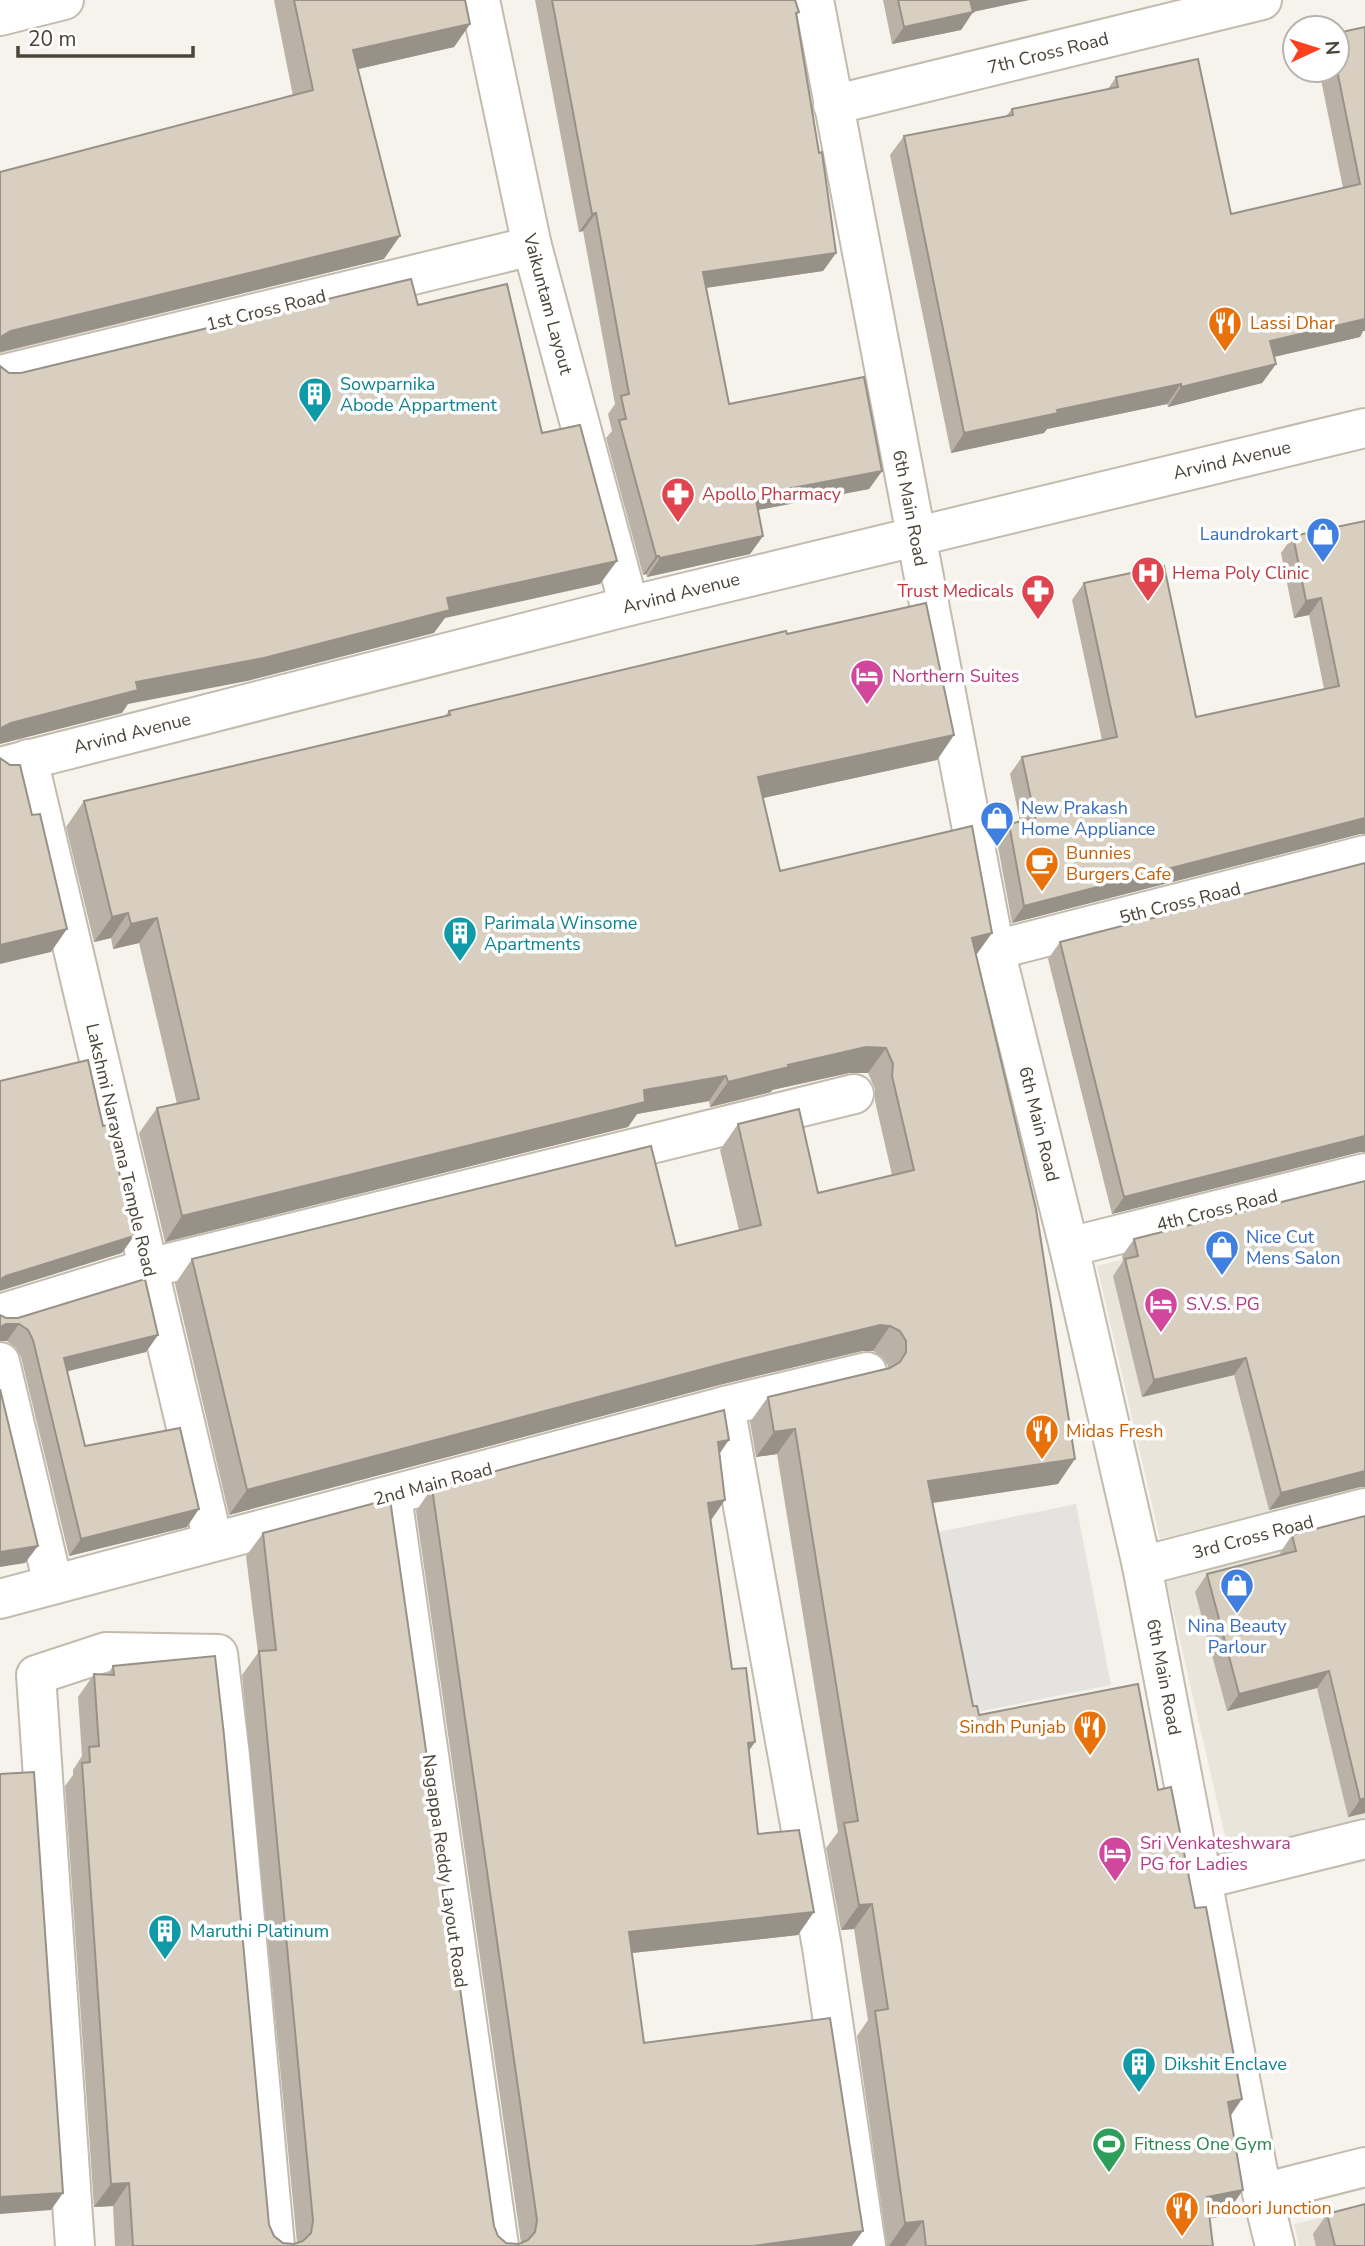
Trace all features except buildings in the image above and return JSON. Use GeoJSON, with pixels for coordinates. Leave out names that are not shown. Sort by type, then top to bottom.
{"type":"FeatureCollection","features":[{"type":"Feature","properties":{"kind":"street"},"geometry":{"type":"LineString","coordinates":[[0,16],[64,0]]}},
{"type":"Feature","properties":{"kind":"street","name":"Vaikuntam Layout"},"geometry":{"type":"LineString","coordinates":[[480,0],[531,246],[629,606]]}},
{"type":"Feature","properties":{"kind":"street","name":"6th Main Road"},"geometry":{"type":"LineString","coordinates":[[814,0],[995,950],[1069,1247],[1142,1566],[1262,2193],[1275,2246]]}},
{"type":"Feature","properties":{"kind":"street","name":"7th Cross Road"},"geometry":{"type":"LineString","coordinates":[[833,105],[1262,0]]}},
{"type":"Feature","properties":{"kind":"street","name":"1st Cross Road"},"geometry":{"type":"LineString","coordinates":[[0,375],[531,246]]}},
{"type":"Feature","properties":{"kind":"street","name":"Arvind Avenue"},"geometry":{"type":"LineString","coordinates":[[14,763],[629,606],[1365,428]]}},
{"type":"Feature","properties":{"kind":"street","name":"Lakshmi Narayana Temple Road"},"geometry":{"type":"LineString","coordinates":[[14,763],[149,1268],[213,1541]]}},
{"type":"Feature","properties":{"kind":"street","name":"5th Cross Road"},"geometry":{"type":"LineString","coordinates":[[995,950],[1365,855]]}},
{"type":"Feature","properties":{"kind":"street"},"geometry":{"type":"LineString","coordinates":[[0,1314],[149,1268],[854,1094]]}},
{"type":"Feature","properties":{"kind":"street","name":"4th Cross Road"},"geometry":{"type":"LineString","coordinates":[[1069,1247],[1365,1173]]}},
{"type":"Feature","properties":{"kind":"street"},"geometry":{"type":"LineString","coordinates":[[0,1362],[53,1584]]}},
{"type":"Feature","properties":{"kind":"street","name":"2nd Main Road"},"geometry":{"type":"LineString","coordinates":[[0,1599],[725,1406],[867,1372]]}},
{"type":"Feature","properties":{"kind":"street"},"geometry":{"type":"LineString","coordinates":[[725,1406],[822,1947],[866,2246]]}},
{"type":"Feature","properties":{"kind":"street","name":"Nagappa Reddy Layout Road"},"geometry":{"type":"LineString","coordinates":[[392,1496],[499,2246]]}},
{"type":"Feature","properties":{"kind":"street","name":"3rd Cross Road"},"geometry":{"type":"LineString","coordinates":[[1142,1566],[1365,1508]]}},
{"type":"Feature","properties":{"kind":"street"},"geometry":{"type":"LineString","coordinates":[[75,2246],[36,1675],[106,1652],[218,1654],[230,1756],[275,2246]]}},
{"type":"Feature","properties":{"kind":"street"},"geometry":{"type":"LineString","coordinates":[[1203,1879],[1365,1839]]}},
{"type":"Feature","properties":{"kind":"street"},"geometry":{"type":"LineString","coordinates":[[1262,2193],[1365,2167]]}},
{"type":"Feature","properties":{"kind":"shaded area"},"geometry":{"type":"Polygon","coordinates":[[[1365,1196],[1365,1487],[1160,1539],[1097,1266],[1365,1196]]]}},
{"type":"Feature","properties":{"kind":"shaded area"},"geometry":{"type":"Polygon","coordinates":[[[1076,1504],[1111,1685],[973,1713],[938,1532],[1076,1504]]]}},
{"type":"Feature","properties":{"kind":"shaded area"},"geometry":{"type":"Polygon","coordinates":[[[1365,1530],[1365,1817],[1229,1853],[1166,1580],[1365,1530]]]}},
{"type":"Feature","properties":{"kind":"shaded area"},"geometry":{"type":"Polygon","coordinates":[[[1365,2208],[1365,2246],[1299,2246],[1294,2224],[1365,2208]]]}},
{"type":"Feature","properties":{"kind":"place","name":"Lassi Dhar"},"geometry":{"type":"Point","coordinates":[1225,353]}},
{"type":"Feature","properties":{"kind":"place","name":"Sowparnika Abode Appartment"},"geometry":{"type":"Point","coordinates":[315,424]}},
{"type":"Feature","properties":{"kind":"place","name":"Apollo Pharmacy"},"geometry":{"type":"Point","coordinates":[678,524]}},
{"type":"Feature","properties":{"kind":"place","name":"Laundrokart"},"geometry":{"type":"Point","coordinates":[1323,564]}},
{"type":"Feature","properties":{"kind":"place","name":"Hema Poly Clinic"},"geometry":{"type":"Point","coordinates":[1148,603]}},
{"type":"Feature","properties":{"kind":"place","name":"Trust Medicals"},"geometry":{"type":"Point","coordinates":[1038,621]}},
{"type":"Feature","properties":{"kind":"place","name":"Northern Suites"},"geometry":{"type":"Point","coordinates":[867,706]}},
{"type":"Feature","properties":{"kind":"place","name":"New Prakash Home Appliance"},"geometry":{"type":"Point","coordinates":[997,848]}},
{"type":"Feature","properties":{"kind":"place","name":"Bunnies Burgers Cafe"},"geometry":{"type":"Point","coordinates":[1042,893]}},
{"type":"Feature","properties":{"kind":"place","name":"Parimala Winsome Apartments"},"geometry":{"type":"Point","coordinates":[460,963]}},
{"type":"Feature","properties":{"kind":"place","name":"Nice Cut Mens Salon"},"geometry":{"type":"Point","coordinates":[1222,1277]}},
{"type":"Feature","properties":{"kind":"place","name":"S.V.S. PG"},"geometry":{"type":"Point","coordinates":[1161,1334]}},
{"type":"Feature","properties":{"kind":"place","name":"Midas Fresh"},"geometry":{"type":"Point","coordinates":[1042,1461]}},
{"type":"Feature","properties":{"kind":"place","name":"Nina Beauty Parlour"},"geometry":{"type":"Point","coordinates":[1237,1615]}},
{"type":"Feature","properties":{"kind":"place","name":"Sindh Punjab"},"geometry":{"type":"Point","coordinates":[1090,1757]}},
{"type":"Feature","properties":{"kind":"place","name":"Sri Venkateshwara PG for Ladies"},"geometry":{"type":"Point","coordinates":[1115,1883]}},
{"type":"Feature","properties":{"kind":"place","name":"Maruthi Platinum"},"geometry":{"type":"Point","coordinates":[165,1961]}},
{"type":"Feature","properties":{"kind":"place","name":"Dikshit Enclave"},"geometry":{"type":"Point","coordinates":[1139,2094]}},
{"type":"Feature","properties":{"kind":"place","name":"Fitness One Gym"},"geometry":{"type":"Point","coordinates":[1109,2174]}},
{"type":"Feature","properties":{"kind":"place","name":"Indoori Junction"},"geometry":{"type":"Point","coordinates":[1182,2238]}}]}
